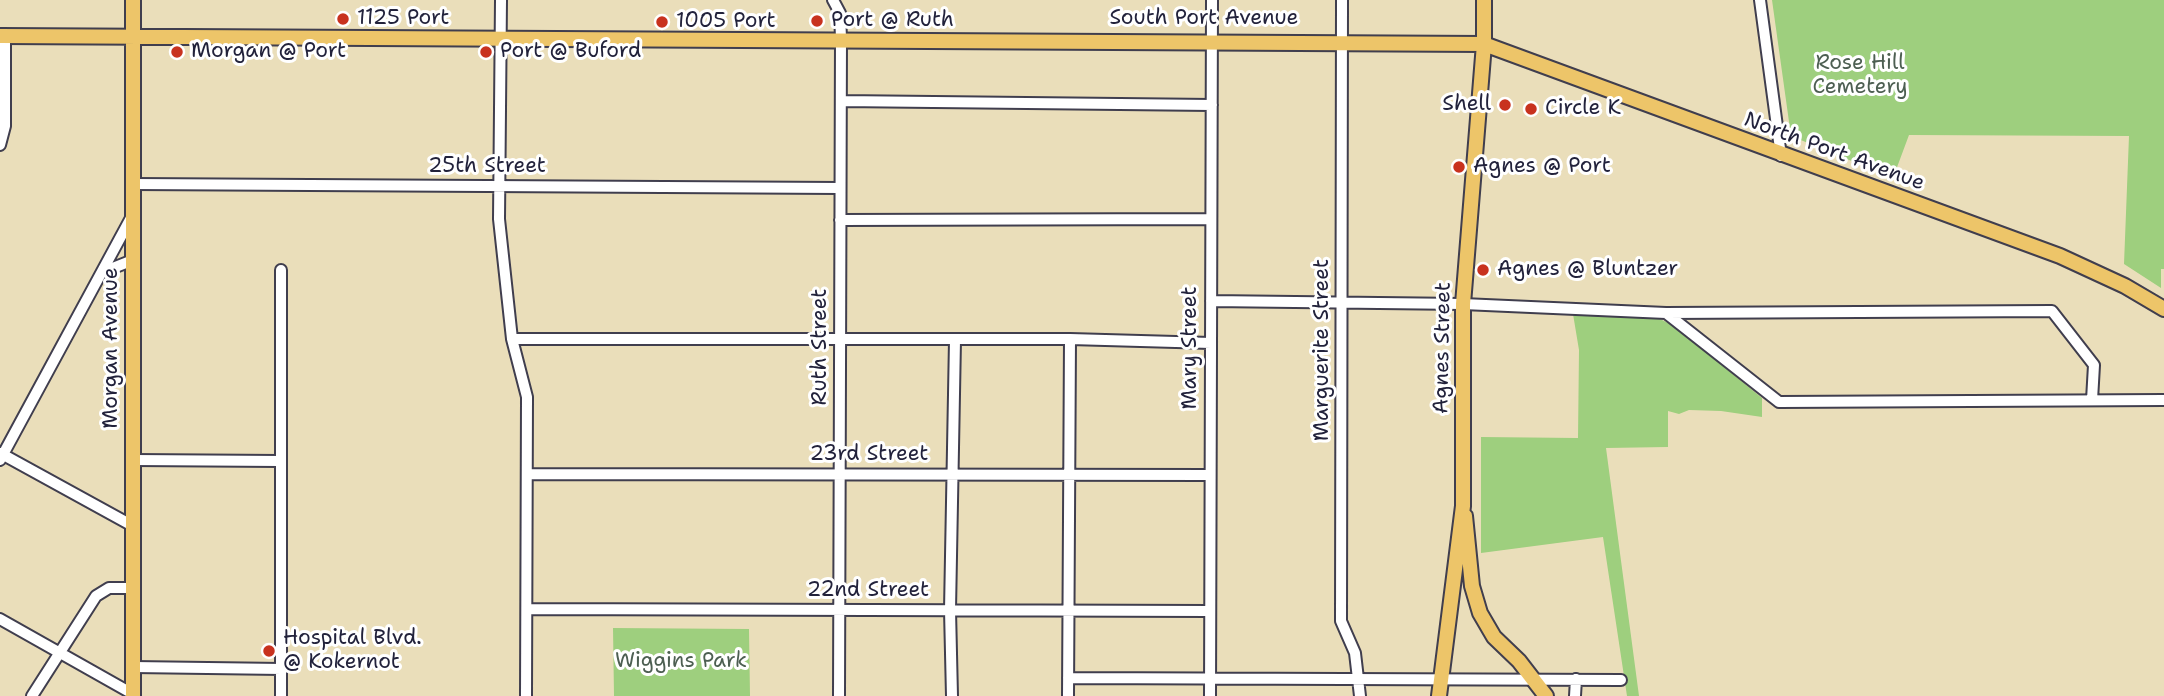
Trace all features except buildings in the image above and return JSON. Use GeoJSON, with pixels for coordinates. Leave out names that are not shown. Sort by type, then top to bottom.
{"type":"FeatureCollection","features":[{"type":"Feature","properties":{"kind":"main road","name":"Morgan Avenue"},"geometry":{"type":"LineString","coordinates":[[133,0],[133,695]]}},
{"type":"Feature","properties":{"kind":"main road","name":"Agnes Street"},"geometry":{"type":"LineString","coordinates":[[1439,696],[1439,678],[1463,506],[1462,304],[1484,44],[1484,0]]}},
{"type":"Feature","properties":{"kind":"main road","name":"South Port Avenue"},"geometry":{"type":"LineString","coordinates":[[2,35],[1212,40],[1484,44]]}},
{"type":"Feature","properties":{"kind":"main road","name":"North Port Avenue"},"geometry":{"type":"LineString","coordinates":[[1484,44],[1546,64],[1781,156],[2060,256],[2125,286],[2164,309]]}},
{"type":"Feature","properties":{"kind":"main road"},"geometry":{"type":"LineString","coordinates":[[1463,506],[1470,547],[1472,586],[1480,613],[1494,637],[1546,696]]}},
{"type":"Feature","properties":{"kind":"street"},"geometry":{"type":"LineString","coordinates":[[501,0],[500,239],[509,327],[527,397],[527,696]]}},
{"type":"Feature","properties":{"kind":"street","name":"Ruth Street"},"geometry":{"type":"LineString","coordinates":[[833,0],[840,13],[841,38],[839,696]]}},
{"type":"Feature","properties":{"kind":"street","name":"Mary Street"},"geometry":{"type":"LineString","coordinates":[[1210,696],[1212,0]]}},
{"type":"Feature","properties":{"kind":"street","name":"Marguerite Street"},"geometry":{"type":"LineString","coordinates":[[1342,0],[1341,621],[1354,653],[1360,679],[1360,696]]}},
{"type":"Feature","properties":{"kind":"street"},"geometry":{"type":"LineString","coordinates":[[1760,0],[1781,156]]}},
{"type":"Feature","properties":{"kind":"street"},"geometry":{"type":"LineString","coordinates":[[0,145],[5,126],[2,35]]}},
{"type":"Feature","properties":{"kind":"street"},"geometry":{"type":"LineString","coordinates":[[841,101],[1212,105]]}},
{"type":"Feature","properties":{"kind":"street","name":"25th Street"},"geometry":{"type":"LineString","coordinates":[[133,184],[841,188]]}},
{"type":"Feature","properties":{"kind":"street"},"geometry":{"type":"LineString","coordinates":[[133,214],[1,456],[133,526]]}},
{"type":"Feature","properties":{"kind":"street"},"geometry":{"type":"LineString","coordinates":[[840,220],[1210,219]]}},
{"type":"Feature","properties":{"kind":"street"},"geometry":{"type":"LineString","coordinates":[[103,272],[133,260]]}},
{"type":"Feature","properties":{"kind":"street"},"geometry":{"type":"LineString","coordinates":[[281,270],[281,696]]}},
{"type":"Feature","properties":{"kind":"street"},"geometry":{"type":"LineString","coordinates":[[1211,301],[1462,304],[1666,313],[2052,311],[2094,365],[2092,400]]}},
{"type":"Feature","properties":{"kind":"street"},"geometry":{"type":"LineString","coordinates":[[1666,313],[1779,402],[2164,400]]}},
{"type":"Feature","properties":{"kind":"street"},"geometry":{"type":"LineString","coordinates":[[512,339],[1070,339],[1211,343]]}},
{"type":"Feature","properties":{"kind":"street"},"geometry":{"type":"LineString","coordinates":[[1068,696],[1070,339]]}},
{"type":"Feature","properties":{"kind":"street"},"geometry":{"type":"LineString","coordinates":[[952,696],[950,610],[955,340]]}},
{"type":"Feature","properties":{"kind":"street"},"geometry":{"type":"LineString","coordinates":[[133,460],[280,461]]}},
{"type":"Feature","properties":{"kind":"street","name":"23rd Street"},"geometry":{"type":"LineString","coordinates":[[528,474],[1209,475]]}},
{"type":"Feature","properties":{"kind":"street"},"geometry":{"type":"LineString","coordinates":[[32,696],[57,652],[96,596],[109,588],[133,588]]}},
{"type":"Feature","properties":{"kind":"street","name":"22nd Street"},"geometry":{"type":"LineString","coordinates":[[527,610],[1210,611]]}},
{"type":"Feature","properties":{"kind":"street"},"geometry":{"type":"LineString","coordinates":[[0,619],[133,695]]}},
{"type":"Feature","properties":{"kind":"street"},"geometry":{"type":"LineString","coordinates":[[133,667],[282,669]]}},
{"type":"Feature","properties":{"kind":"street"},"geometry":{"type":"LineString","coordinates":[[1068,678],[1532,677],[1621,680]]}},
{"type":"Feature","properties":{"kind":"street"},"geometry":{"type":"LineString","coordinates":[[1575,696],[1576,679]]}},
{"type":"Feature","properties":{"kind":"green space","name":"Rose Hill Cemetery"},"geometry":{"type":"Polygon","coordinates":[[[1772,0],[2164,0],[2164,269],[2161,269],[2161,288],[2124,264],[2129,136],[1909,135],[1893,178],[1791,136],[1772,0]]]}},
{"type":"Feature","properties":{"kind":"green space"},"geometry":{"type":"Polygon","coordinates":[[[1573,314],[1660,319],[1674,326],[1762,398],[1762,417],[1721,411],[1689,410],[1679,414],[1668,411],[1668,447],[1606,448],[1639,696],[1627,696],[1603,537],[1481,553],[1481,437],[1578,438],[1579,350],[1573,314]]]}},
{"type":"Feature","properties":{"kind":"green space","name":"Wiggins Park"},"geometry":{"type":"Polygon","coordinates":[[[613,628],[749,629],[750,696],[614,696],[613,628]]]}},
{"type":"Feature","properties":{"kind":"place","name":"1125 Port"},"geometry":{"type":"Point","coordinates":[343,19]}},
{"type":"Feature","properties":{"kind":"place","name":"Port @ Ruth"},"geometry":{"type":"Point","coordinates":[817,21]}},
{"type":"Feature","properties":{"kind":"place","name":"1005 Port"},"geometry":{"type":"Point","coordinates":[662,22]}},
{"type":"Feature","properties":{"kind":"place","name":"Morgan @ Port"},"geometry":{"type":"Point","coordinates":[177,52]}},
{"type":"Feature","properties":{"kind":"place","name":"Port @ Buford"},"geometry":{"type":"Point","coordinates":[486,52]}},
{"type":"Feature","properties":{"kind":"place","name":"Shell"},"geometry":{"type":"Point","coordinates":[1505,105]}},
{"type":"Feature","properties":{"kind":"place","name":"Circle K"},"geometry":{"type":"Point","coordinates":[1531,109]}},
{"type":"Feature","properties":{"kind":"place","name":"Agnes @ Port"},"geometry":{"type":"Point","coordinates":[1459,167]}},
{"type":"Feature","properties":{"kind":"place","name":"Agnes @ Bluntzer"},"geometry":{"type":"Point","coordinates":[1483,270]}},
{"type":"Feature","properties":{"kind":"place","name":"Hospital Blvd. @ Kokernot"},"geometry":{"type":"Point","coordinates":[269,651]}}]}
